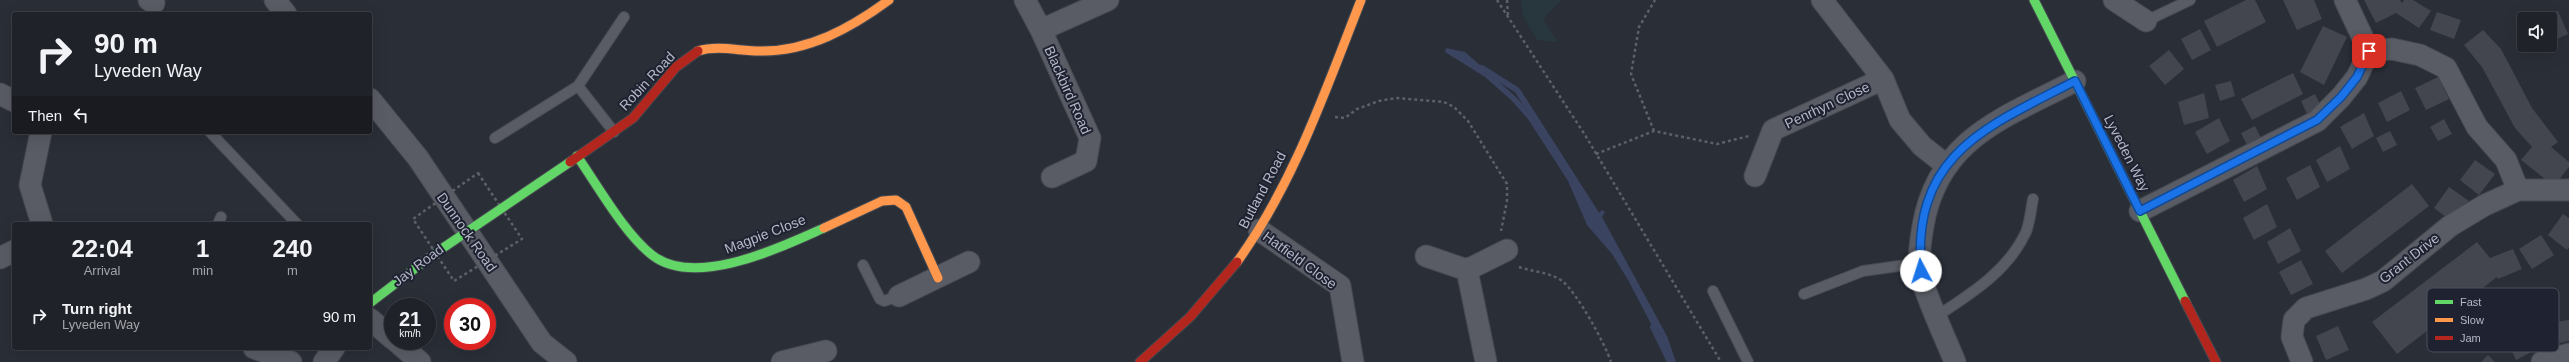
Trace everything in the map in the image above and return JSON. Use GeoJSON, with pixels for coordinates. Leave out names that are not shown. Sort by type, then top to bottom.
{"type":"FeatureCollection","features":[{"type":"Feature","properties":{"kind":"street"},"geometry":{"type":"LineString","coordinates":[[275,0],[284,12]]}},
{"type":"Feature","properties":{"kind":"street","name":"Robin Road"},"geometry":{"type":"LineString","coordinates":[[466,228],[614,132],[646,106],[674,70],[693,54],[714,49],[786,50],[809,43],[850,26],[888,0]]}},
{"type":"Feature","properties":{"kind":"street","name":"Blackbird Road"},"geometry":{"type":"LineString","coordinates":[[1025,0],[1041,30],[1090,138],[1086,161],[1052,177]]}},
{"type":"Feature","properties":{"kind":"street","name":"Blackbird Road"},"geometry":{"type":"LineString","coordinates":[[1041,30],[1108,0]]}},
{"type":"Feature","properties":{"kind":"street","name":"Butland Road"},"geometry":{"type":"LineString","coordinates":[[1140,362],[1202,304],[1259,230],[1288,173],[1315,113],[1361,0]]}},
{"type":"Feature","properties":{"kind":"street","name":"Penrhyn Close"},"geometry":{"type":"LineString","coordinates":[[1822,0],[1883,79],[1900,120],[1922,146],[1946,165]]}},
{"type":"Feature","properties":{"kind":"street","name":"Lyveden Way"},"geometry":{"type":"LineString","coordinates":[[2034,0],[2216,362]]}},
{"type":"Feature","properties":{"kind":"street"},"geometry":{"type":"LineString","coordinates":[[2114,0],[2146,21]]}},
{"type":"Feature","properties":{"kind":"street"},"geometry":{"type":"LineString","coordinates":[[2140,211],[2317,120],[2341,97],[2357,77],[2369,51],[2345,0]]}},
{"type":"Feature","properties":{"kind":"street"},"geometry":{"type":"LineString","coordinates":[[2369,51],[2392,49],[2413,53],[2446,68],[2477,127],[2506,160],[2518,190],[2569,190]]}},
{"type":"Feature","properties":{"kind":"street","name":"Penrhyn Close"},"geometry":{"type":"LineString","coordinates":[[1756,176],[1773,130],[1883,79]]}},
{"type":"Feature","properties":{"kind":"street"},"geometry":{"type":"LineString","coordinates":[[1955,362],[1922,279],[1919,248],[1926,207],[1946,165],[1964,144],[1985,129],[2075,81]]}},
{"type":"Feature","properties":{"kind":"street"},"geometry":{"type":"LineString","coordinates":[[0,94],[12,100]]}},
{"type":"Feature","properties":{"kind":"street","name":"Dunnock Road"},"geometry":{"type":"LineString","coordinates":[[372,101],[418,158],[542,343],[566,362]]}},
{"type":"Feature","properties":{"kind":"street"},"geometry":{"type":"LineString","coordinates":[[41,134],[30,185],[41,222]]}},
{"type":"Feature","properties":{"kind":"street","name":"Magpie Close"},"geometry":{"type":"LineString","coordinates":[[577,156],[636,240],[648,252],[670,264],[701,267],[742,261],[882,201],[896,200],[906,207],[938,278]]}},
{"type":"Feature","properties":{"kind":"street","name":"Grant Drive"},"geometry":{"type":"LineString","coordinates":[[2302,362],[2292,337],[2294,320],[2306,308],[2366,289],[2383,280],[2450,226],[2484,205],[2518,190]]}},
{"type":"Feature","properties":{"kind":"street","name":"Jay Road"},"geometry":{"type":"LineString","coordinates":[[372,301],[401,276],[466,228]]}},
{"type":"Feature","properties":{"kind":"street","name":"Hatfield Close"},"geometry":{"type":"LineString","coordinates":[[1259,230],[1340,286],[1353,362]]}},
{"type":"Feature","properties":{"kind":"street"},"geometry":{"type":"LineString","coordinates":[[1426,256],[1467,270],[1507,250]]}},
{"type":"Feature","properties":{"kind":"street"},"geometry":{"type":"LineString","coordinates":[[0,258],[12,252]]}},
{"type":"Feature","properties":{"kind":"street"},"geometry":{"type":"LineString","coordinates":[[899,296],[969,262]]}},
{"type":"Feature","properties":{"kind":"street"},"geometry":{"type":"LineString","coordinates":[[1467,270],[1486,362]]}},
{"type":"Feature","properties":{"kind":"street"},"geometry":{"type":"LineString","coordinates":[[372,321],[384,331]]}},
{"type":"Feature","properties":{"kind":"street"},"geometry":{"type":"LineString","coordinates":[[259,350],[291,362]]}},
{"type":"Feature","properties":{"kind":"street"},"geometry":{"type":"LineString","coordinates":[[324,362],[333,350]]}},
{"type":"Feature","properties":{"kind":"street"},"geometry":{"type":"LineString","coordinates":[[406,350],[420,362]]}},
{"type":"Feature","properties":{"kind":"street"},"geometry":{"type":"LineString","coordinates":[[782,362],[826,351]]}},
{"type":"Feature","properties":{"kind":"street"},"geometry":{"type":"LineString","coordinates":[[2542,362],[2569,354]]}},
{"type":"Feature","properties":{"kind":"lane"},"geometry":{"type":"LineString","coordinates":[[2146,21],[2190,0]]}},
{"type":"Feature","properties":{"kind":"lane"},"geometry":{"type":"LineString","coordinates":[[495,138],[578,86],[624,17]]}},
{"type":"Feature","properties":{"kind":"lane"},"geometry":{"type":"LineString","coordinates":[[578,86],[614,132]]}},
{"type":"Feature","properties":{"kind":"lane"},"geometry":{"type":"LineString","coordinates":[[212,134],[295,222]]}},
{"type":"Feature","properties":{"kind":"lane"},"geometry":{"type":"LineString","coordinates":[[1937,316],[1974,293],[2008,262],[2026,232],[2033,199]]}},
{"type":"Feature","properties":{"kind":"lane"},"geometry":{"type":"LineString","coordinates":[[1804,294],[1863,272],[1920,263]]}},
{"type":"Feature","properties":{"kind":"lane"},"geometry":{"type":"LineString","coordinates":[[863,265],[880,299],[884,301],[899,296]]}},
{"type":"Feature","properties":{"kind":"lane"},"geometry":{"type":"LineString","coordinates":[[1712,291],[1748,362]]}},
{"type":"Feature","properties":{"kind":"path"},"geometry":{"type":"LineString","coordinates":[[1497,0],[1596,154],[1721,362]]}},
{"type":"Feature","properties":{"kind":"path"},"geometry":{"type":"LineString","coordinates":[[1507,0],[1508,16]]}},
{"type":"Feature","properties":{"kind":"path"},"geometry":{"type":"LineString","coordinates":[[1654,131],[1631,74],[1639,27],[1655,0]]}},
{"type":"Feature","properties":{"kind":"path"},"geometry":{"type":"LineString","coordinates":[[1315,113],[1345,118],[1357,109],[1378,101],[1397,98],[1444,102],[1454,107],[1468,120],[1507,184],[1507,202],[1501,232],[1513,262],[1518,266],[1551,275],[1562,280],[1572,290],[1611,362]]}},
{"type":"Feature","properties":{"kind":"path"},"geometry":{"type":"LineString","coordinates":[[1596,154],[1654,131],[1717,144],[1773,130]]}},
{"type":"Feature","properties":{"kind":"shaded area"},"geometry":{"type":"Polygon","coordinates":[[[1521,0],[1561,0],[1543,19],[1558,42],[1537,40],[1522,14],[1521,0]]]}},
{"type":"Feature","properties":{"kind":"water"},"geometry":{"type":"Polygon","coordinates":[[[1446,48],[1465,52],[1515,96],[1530,112],[1591,208],[1598,214],[1602,210],[1605,212],[1602,217],[1667,336],[1676,362],[1668,362],[1660,341],[1628,280],[1612,254],[1587,225],[1568,181],[1528,119],[1511,100],[1485,77],[1445,52],[1446,48]]]}},
{"type":"Feature","properties":{"kind":"building"},"geometry":{"type":"Polygon","coordinates":[[[2246,0],[2255,0],[2266,22],[2217,47],[2204,21],[2246,0]]]}},
{"type":"Feature","properties":{"kind":"building"},"geometry":{"type":"Polygon","coordinates":[[[2283,0],[2314,0],[2322,19],[2297,30],[2283,0]]]}},
{"type":"Feature","properties":{"kind":"building"},"geometry":{"type":"Polygon","coordinates":[[[2364,0],[2400,0],[2402,3],[2404,0],[2413,0],[2431,11],[2419,28],[2396,13],[2376,23],[2364,0]]]}},
{"type":"Feature","properties":{"kind":"building"},"geometry":{"type":"Polygon","coordinates":[[[2558,11],[2568,34],[2557,39],[2557,12],[2556,12],[2558,11]]]}},
{"type":"Feature","properties":{"kind":"building"},"geometry":{"type":"Polygon","coordinates":[[[2437,12],[2461,20],[2454,39],[2430,30],[2437,12]]]}},
{"type":"Feature","properties":{"kind":"building"},"geometry":{"type":"Polygon","coordinates":[[[2323,26],[2347,37],[2324,85],[2300,72],[2323,26]]]}},
{"type":"Feature","properties":{"kind":"building"},"geometry":{"type":"Polygon","coordinates":[[[2200,29],[2211,50],[2192,60],[2181,39],[2200,29]]]}},
{"type":"Feature","properties":{"kind":"building"},"geometry":{"type":"Polygon","coordinates":[[[2483,30],[2501,49],[2532,108],[2558,142],[2551,147],[2569,162],[2569,167],[2554,186],[2521,160],[2532,147],[2515,128],[2482,67],[2464,45],[2483,30]]]}},
{"type":"Feature","properties":{"kind":"building"},"geometry":{"type":"Polygon","coordinates":[[[2169,50],[2184,69],[2165,85],[2149,66],[2169,50]]]}},
{"type":"Feature","properties":{"kind":"building"},"geometry":{"type":"Polygon","coordinates":[[[2293,73],[2303,94],[2252,120],[2241,99],[2293,73]]]}},
{"type":"Feature","properties":{"kind":"building"},"geometry":{"type":"Polygon","coordinates":[[[2438,77],[2449,99],[2426,110],[2415,88],[2438,77]]]}},
{"type":"Feature","properties":{"kind":"building"},"geometry":{"type":"Polygon","coordinates":[[[2231,81],[2235,96],[2220,101],[2215,85],[2231,81]]]}},
{"type":"Feature","properties":{"kind":"building"},"geometry":{"type":"Polygon","coordinates":[[[2401,91],[2410,110],[2387,122],[2378,103],[2401,91]]]}},
{"type":"Feature","properties":{"kind":"building"},"geometry":{"type":"Polygon","coordinates":[[[2204,93],[2209,118],[2184,125],[2178,102],[2204,93]]]}},
{"type":"Feature","properties":{"kind":"building"},"geometry":{"type":"Polygon","coordinates":[[[2315,94],[2322,108],[2308,116],[2301,101],[2315,94]]]}},
{"type":"Feature","properties":{"kind":"building"},"geometry":{"type":"Polygon","coordinates":[[[2364,113],[2374,136],[2352,149],[2340,127],[2364,113]]]}},
{"type":"Feature","properties":{"kind":"building"},"geometry":{"type":"Polygon","coordinates":[[[2219,118],[2230,141],[2207,154],[2195,132],[2219,118]]]}},
{"type":"Feature","properties":{"kind":"building"},"geometry":{"type":"Polygon","coordinates":[[[2444,119],[2452,134],[2438,141],[2430,127],[2444,119]]]}},
{"type":"Feature","properties":{"kind":"building"},"geometry":{"type":"Polygon","coordinates":[[[2255,126],[2262,140],[2248,147],[2241,133],[2255,126]]]}},
{"type":"Feature","properties":{"kind":"building"},"geometry":{"type":"Polygon","coordinates":[[[2390,131],[2397,145],[2383,152],[2376,138],[2390,131]]]}},
{"type":"Feature","properties":{"kind":"building"},"geometry":{"type":"Polygon","coordinates":[[[2340,146],[2350,169],[2327,182],[2316,160],[2340,146]]]}},
{"type":"Feature","properties":{"kind":"building"},"geometry":{"type":"Polygon","coordinates":[[[2475,160],[2495,174],[2479,195],[2460,180],[2475,160]]]}},
{"type":"Feature","properties":{"kind":"building"},"geometry":{"type":"Polygon","coordinates":[[[2310,165],[2320,187],[2297,200],[2286,178],[2310,165]]]}},
{"type":"Feature","properties":{"kind":"building"},"geometry":{"type":"Polygon","coordinates":[[[2257,166],[2267,189],[2244,202],[2233,180],[2257,166]]]}},
{"type":"Feature","properties":{"kind":"building"},"geometry":{"type":"Polygon","coordinates":[[[2412,184],[2429,206],[2342,273],[2325,251],[2412,184]]]}},
{"type":"Feature","properties":{"kind":"building"},"geometry":{"type":"Polygon","coordinates":[[[2449,187],[2469,201],[2454,223],[2434,208],[2449,187]]]}},
{"type":"Feature","properties":{"kind":"building"},"geometry":{"type":"Polygon","coordinates":[[[2267,204],[2277,227],[2254,240],[2243,218],[2267,204]]]}},
{"type":"Feature","properties":{"kind":"building"},"geometry":{"type":"Polygon","coordinates":[[[2563,214],[2569,218],[2569,247],[2567,250],[2548,235],[2563,214]]]}},
{"type":"Feature","properties":{"kind":"building"},"geometry":{"type":"Polygon","coordinates":[[[2290,228],[2301,251],[2278,264],[2267,242],[2290,228]]]}},
{"type":"Feature","properties":{"kind":"building"},"geometry":{"type":"Polygon","coordinates":[[[2541,235],[2554,255],[2532,269],[2519,249],[2541,235]]]}},
{"type":"Feature","properties":{"kind":"building"},"geometry":{"type":"Polygon","coordinates":[[[2477,242],[2490,258],[2513,249],[2522,269],[2498,279],[2497,277],[2483,288],[2427,288],[2427,331],[2397,354],[2372,322],[2477,242]]]}},
{"type":"Feature","properties":{"kind":"building"},"geometry":{"type":"Polygon","coordinates":[[[2301,260],[2313,284],[2291,295],[2279,272],[2301,260]]]}},
{"type":"Feature","properties":{"kind":"building"},"geometry":{"type":"Polygon","coordinates":[[[2569,320],[2569,341],[2560,343],[2559,321],[2569,320]]]}},
{"type":"Feature","properties":{"kind":"building"},"geometry":{"type":"Polygon","coordinates":[[[2338,326],[2349,350],[2326,360],[2316,336],[2338,326]]]}},
{"type":"Feature","properties":{"kind":"building"},"geometry":{"type":"Polygon","coordinates":[[[2512,352],[2531,352],[2516,360],[2512,352]]]}},
{"type":"Feature","properties":{"kind":"building"},"geometry":{"type":"Polygon","coordinates":[[[2488,355],[2495,362],[2481,362],[2488,355]]]}},
{"type":"Feature","properties":{"kind":"waterway"},"geometry":{"type":"LineString","coordinates":[[1482,68],[1517,90],[1599,218]]}},
{"type":"Feature","properties":{"kind":"waterway"},"geometry":{"type":"LineString","coordinates":[[1653,327],[1670,362]]}},
{"type":"Feature","properties":{"kind":"traffic: fast"},"geometry":{"type":"LineString","coordinates":[[2034,0],[2185,301]]}},
{"type":"Feature","properties":{"kind":"traffic: fast"},"geometry":{"type":"LineString","coordinates":[[577,156],[631,234],[652,255],[670,264],[691,268],[714,266],[738,261],[762,254],[824,228]]}},
{"type":"Feature","properties":{"kind":"traffic: fast"},"geometry":{"type":"LineString","coordinates":[[372,301],[434,254],[570,162]]}},
{"type":"Feature","properties":{"kind":"traffic: slow"},"geometry":{"type":"LineString","coordinates":[[698,51],[713,48],[760,51],[778,50],[812,43],[844,29],[889,0]]}},
{"type":"Feature","properties":{"kind":"traffic: slow"},"geometry":{"type":"LineString","coordinates":[[1237,262],[1276,200],[1292,168],[1321,101],[1361,0]]}},
{"type":"Feature","properties":{"kind":"traffic: slow"},"geometry":{"type":"LineString","coordinates":[[824,228],[882,201],[896,200],[906,207],[938,278]]}},
{"type":"Feature","properties":{"kind":"traffic: jam"},"geometry":{"type":"LineString","coordinates":[[570,162],[633,118],[676,67],[698,51]]}},
{"type":"Feature","properties":{"kind":"traffic: jam"},"geometry":{"type":"LineString","coordinates":[[1140,362],[1190,317],[1237,262]]}},
{"type":"Feature","properties":{"kind":"traffic: jam"},"geometry":{"type":"LineString","coordinates":[[2185,301],[2216,362]]}},
{"type":"Feature","properties":{"kind":"route"},"geometry":{"type":"LineString","coordinates":[[1921,271],[1919,248],[1926,207],[1935,185],[1946,165],[1953,156],[1964,144],[1985,129],[2010,114],[2075,81],[2140,211],[2317,120],[2341,97],[2357,77],[2369,51]]}}]}
